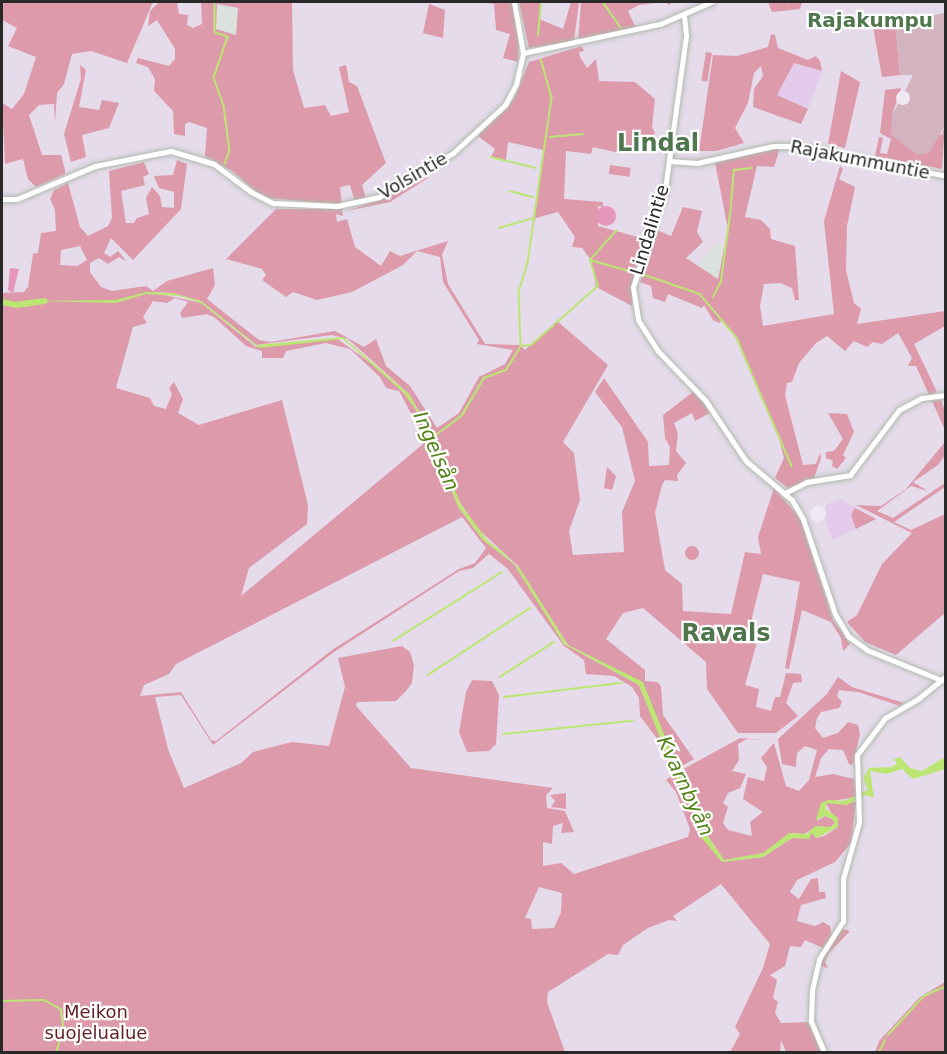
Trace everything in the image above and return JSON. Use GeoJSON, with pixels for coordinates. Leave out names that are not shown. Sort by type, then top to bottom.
{"type":"FeatureCollection","features":[{"type":"Feature","properties":{"kind":"street"},"geometry":{"type":"LineString","coordinates":[[514,2],[523,53],[684,16],[711,2]]}},
{"type":"Feature","properties":{"kind":"street","name":"Lindalintie"},"geometry":{"type":"LineString","coordinates":[[684,16],[686,36],[662,199],[635,273],[634,305],[638,320],[658,351],[705,400],[746,461],[786,494],[792,502],[803,519],[835,614],[848,636],[867,650],[943,678]]}},
{"type":"Feature","properties":{"kind":"street","name":"Volsintie"},"geometry":{"type":"LineString","coordinates":[[2,199],[17,199],[95,166],[171,151],[214,164],[251,192],[273,203],[337,206],[370,200],[389,193],[447,157],[500,111],[516,84],[523,53]]}},
{"type":"Feature","properties":{"kind":"street","name":"Rajakummuntie"},"geometry":{"type":"LineString","coordinates":[[669,161],[697,163],[772,146],[795,146],[945,176]]}},
{"type":"Feature","properties":{"kind":"street"},"geometry":{"type":"LineString","coordinates":[[786,494],[807,482],[850,475],[899,410],[922,398],[945,395]]}},
{"type":"Feature","properties":{"kind":"street"},"geometry":{"type":"LineString","coordinates":[[824,1053],[811,1021],[812,990],[819,959],[842,925],[843,879],[859,822],[856,761],[863,745],[885,718],[943,678]]}},
{"type":"Feature","properties":{"kind":"shaded area"},"geometry":{"type":"Polygon","coordinates":[[[217,4],[238,8],[236,35],[216,29],[217,4]]]}},
{"type":"Feature","properties":{"kind":"shaded area"},"geometry":{"type":"Polygon","coordinates":[[[945,13],[946,124],[929,153],[917,155],[891,135],[892,115],[898,104],[908,104],[909,95],[905,91],[913,75],[900,75],[895,22],[945,13]]]}},
{"type":"Feature","properties":{"kind":"shaded area"},"geometry":{"type":"Polygon","coordinates":[[[794,63],[822,71],[808,109],[776,96],[794,63]]]}},
{"type":"Feature","properties":{"kind":"shaded area"},"geometry":{"type":"Polygon","coordinates":[[[900,91],[906,91],[910,98],[906,105],[900,105],[896,101],[896,95],[900,91]]]}},
{"type":"Feature","properties":{"kind":"shaded area"},"geometry":{"type":"Polygon","coordinates":[[[606,206],[613,209],[616,216],[613,223],[606,226],[599,223],[596,216],[599,209],[606,206]]]}},
{"type":"Feature","properties":{"kind":"shaded area"},"geometry":{"type":"Polygon","coordinates":[[[717,244],[725,246],[718,280],[698,265],[717,244]]]}},
{"type":"Feature","properties":{"kind":"shaded area"},"geometry":{"type":"Polygon","coordinates":[[[10,268],[19,269],[13,293],[8,290],[10,268]]]}},
{"type":"Feature","properties":{"kind":"shaded area"},"geometry":{"type":"Polygon","coordinates":[[[840,499],[876,519],[833,540],[824,519],[826,505],[840,499]]]}},
{"type":"Feature","properties":{"kind":"shaded area"},"geometry":{"type":"Polygon","coordinates":[[[815,506],[821,506],[826,514],[824,520],[815,522],[810,517],[810,511],[815,506]]]}},
{"type":"Feature","properties":{"kind":"green space"},"geometry":{"type":"Polygon","coordinates":[[[2,2],[153,2],[127,63],[91,51],[72,54],[64,84],[57,93],[55,123],[54,104],[39,105],[29,115],[42,155],[61,155],[65,170],[65,174],[36,187],[28,179],[23,159],[5,164],[2,103],[12,109],[24,94],[36,57],[8,46],[17,28],[2,20],[2,2]]]}},
{"type":"Feature","properties":{"kind":"green space"},"geometry":{"type":"Polygon","coordinates":[[[159,2],[177,2],[179,14],[188,15],[187,25],[193,28],[202,24],[201,2],[292,2],[293,70],[304,108],[325,105],[331,116],[349,112],[339,67],[346,65],[349,82],[357,86],[386,163],[362,185],[366,199],[355,202],[350,185],[340,187],[342,204],[264,198],[232,171],[205,156],[207,128],[189,122],[185,124],[185,136],[174,134],[173,111],[154,91],[155,79],[148,67],[136,63],[138,58],[169,66],[175,59],[175,49],[157,20],[148,26],[150,11],[159,2]],[[217,4],[216,29],[236,35],[238,8],[217,4]]]}},
{"type":"Feature","properties":{"kind":"green space"},"geometry":{"type":"Polygon","coordinates":[[[511,2],[519,28],[518,62],[503,58],[510,34],[496,30],[494,4],[487,3],[511,2]]]}},
{"type":"Feature","properties":{"kind":"green space"},"geometry":{"type":"Polygon","coordinates":[[[519,2],[541,2],[539,19],[563,29],[571,2],[579,2],[574,41],[529,48],[519,2]]]}},
{"type":"Feature","properties":{"kind":"green space"},"geometry":{"type":"Polygon","coordinates":[[[664,2],[639,5],[628,11],[636,28],[578,41],[581,3],[664,2]]]}},
{"type":"Feature","properties":{"kind":"green space"},"geometry":{"type":"Polygon","coordinates":[[[768,2],[788,2],[789,6],[789,2],[802,2],[800,9],[772,12],[768,2]]]}},
{"type":"Feature","properties":{"kind":"green space"},"geometry":{"type":"Polygon","coordinates":[[[429,4],[445,10],[443,38],[423,33],[429,4]]]}},
{"type":"Feature","properties":{"kind":"green space"},"geometry":{"type":"Polygon","coordinates":[[[879,22],[895,22],[900,75],[882,77],[873,27],[879,22]]]}},
{"type":"Feature","properties":{"kind":"green space"},"geometry":{"type":"Polygon","coordinates":[[[771,34],[775,35],[778,48],[808,60],[816,56],[820,61],[822,71],[794,63],[777,95],[808,109],[801,124],[753,107],[754,89],[763,76],[761,66],[754,73],[748,103],[735,128],[744,143],[716,151],[699,151],[713,55],[737,56],[768,47],[771,34]]]}},
{"type":"Feature","properties":{"kind":"green space"},"geometry":{"type":"Polygon","coordinates":[[[582,46],[584,51],[579,52],[580,57],[587,68],[596,59],[599,81],[635,82],[655,99],[652,127],[655,133],[647,141],[615,152],[593,147],[591,154],[566,151],[564,199],[603,202],[603,207],[598,206],[598,226],[645,239],[634,271],[632,306],[596,287],[591,260],[582,248],[572,247],[575,237],[558,212],[536,218],[533,225],[543,150],[508,142],[506,160],[491,157],[495,149],[478,136],[514,99],[529,62],[582,46]]]}},
{"type":"Feature","properties":{"kind":"green space"},"geometry":{"type":"Polygon","coordinates":[[[706,52],[712,53],[707,82],[701,81],[706,52]]]}},
{"type":"Feature","properties":{"kind":"green space"},"geometry":{"type":"Polygon","coordinates":[[[80,65],[86,70],[79,107],[99,110],[102,100],[119,103],[109,128],[82,135],[86,157],[71,162],[64,134],[81,79],[80,65]]]}},
{"type":"Feature","properties":{"kind":"green space"},"geometry":{"type":"Polygon","coordinates":[[[841,71],[860,82],[845,148],[828,144],[841,71]]]}},
{"type":"Feature","properties":{"kind":"green space"},"geometry":{"type":"Polygon","coordinates":[[[901,88],[892,115],[942,135],[945,124],[942,169],[875,156],[879,137],[883,138],[880,153],[887,154],[891,139],[880,133],[885,90],[901,88]]]}},
{"type":"Feature","properties":{"kind":"green space"},"geometry":{"type":"Polygon","coordinates":[[[780,148],[774,167],[757,166],[745,217],[761,220],[770,229],[771,239],[795,246],[799,300],[795,300],[792,288],[780,283],[764,284],[760,306],[763,326],[834,314],[824,221],[840,166],[843,169],[839,179],[855,187],[847,226],[846,270],[854,303],[861,309],[857,324],[945,311],[945,326],[914,344],[937,392],[929,395],[916,366],[908,366],[912,358],[898,333],[882,344],[873,342],[867,347],[854,341],[845,351],[827,336],[816,343],[799,363],[792,382],[787,383],[785,395],[803,465],[816,464],[820,453],[821,458],[814,478],[788,488],[775,478],[784,458],[780,442],[735,336],[722,320],[719,323],[713,320],[704,305],[702,308],[668,294],[665,302],[653,298],[651,286],[640,282],[657,230],[671,236],[683,207],[702,211],[697,232],[703,242],[686,258],[718,279],[728,229],[715,163],[780,148]]]}},
{"type":"Feature","properties":{"kind":"green space","name":"Meikon suojelualue"},"geometry":{"type":"Polygon","coordinates":[[[177,160],[187,164],[181,209],[133,260],[111,238],[104,253],[110,257],[118,251],[127,262],[119,257],[108,264],[99,258],[90,263],[90,272],[101,287],[112,291],[146,286],[153,291],[167,281],[213,268],[215,285],[207,299],[259,340],[271,342],[335,331],[364,347],[376,339],[386,366],[410,386],[437,428],[459,413],[479,377],[505,364],[513,350],[477,344],[479,340],[443,282],[440,257],[417,251],[403,265],[352,292],[317,300],[293,292],[286,297],[262,280],[266,275],[262,269],[226,259],[276,209],[342,209],[343,216],[336,214],[337,222],[347,219],[355,247],[381,266],[390,251],[400,256],[448,241],[442,255],[448,284],[485,344],[520,345],[525,350],[557,321],[608,365],[563,442],[574,453],[580,500],[569,531],[573,555],[624,552],[622,512],[635,481],[622,427],[595,392],[604,378],[648,442],[649,466],[669,465],[670,447],[665,438],[663,415],[693,392],[711,412],[695,421],[692,413],[674,423],[678,434],[676,451],[686,463],[677,475],[678,481],[665,480],[655,513],[665,570],[682,584],[683,611],[731,614],[745,552],[761,554],[758,537],[774,488],[800,518],[833,620],[850,644],[843,651],[841,638],[831,622],[802,610],[789,669],[785,668],[800,582],[763,574],[752,617],[756,646],[745,685],[759,689],[756,707],[771,711],[775,697],[780,697],[786,673],[801,674],[802,682],[793,683],[786,703],[798,716],[776,733],[738,733],[707,689],[706,662],[643,608],[623,613],[606,639],[645,670],[645,681],[657,682],[661,686],[663,715],[694,759],[677,769],[643,683],[568,645],[518,566],[478,529],[459,501],[430,431],[409,394],[348,339],[332,335],[256,345],[201,301],[172,293],[151,292],[201,303],[256,347],[336,338],[375,366],[412,401],[459,508],[483,540],[514,564],[564,644],[639,685],[674,771],[659,741],[640,716],[639,698],[632,687],[614,676],[586,674],[584,660],[564,646],[507,568],[489,554],[473,568],[459,571],[334,652],[213,745],[181,695],[155,697],[168,749],[184,788],[241,763],[253,752],[292,742],[329,746],[345,687],[338,658],[402,646],[410,652],[414,665],[412,683],[406,691],[396,701],[357,702],[356,706],[411,768],[553,788],[546,795],[547,808],[565,811],[574,832],[561,833],[563,823],[553,826],[552,844],[543,842],[543,866],[561,863],[574,874],[688,837],[690,829],[676,792],[666,780],[674,774],[690,803],[696,826],[722,862],[763,857],[792,838],[812,833],[816,838],[824,836],[838,827],[826,803],[856,802],[851,843],[835,862],[797,880],[790,892],[799,899],[811,879],[818,878],[819,892],[825,892],[826,898],[801,905],[797,921],[815,926],[823,922],[830,926],[832,938],[823,948],[805,940],[801,947],[790,946],[785,966],[770,975],[777,980],[773,998],[778,1002],[775,1013],[781,1023],[809,1022],[821,1052],[786,1052],[781,1040],[780,1052],[730,1052],[740,1034],[735,1027],[763,968],[770,944],[721,884],[673,916],[677,921],[669,920],[648,928],[623,945],[618,955],[608,954],[548,992],[547,1002],[565,1052],[2,1052],[2,293],[24,292],[28,287],[33,254],[38,253],[41,233],[56,231],[55,210],[50,199],[54,190],[68,183],[80,227],[88,236],[108,226],[112,218],[109,171],[144,162],[149,174],[143,177],[145,185],[121,191],[126,223],[134,223],[137,218],[149,214],[146,198],[152,187],[160,196],[162,207],[174,208],[174,192],[159,188],[154,176],[173,175],[177,160]],[[80,246],[61,250],[60,265],[77,266],[87,260],[80,246]],[[175,298],[167,303],[153,301],[143,317],[147,323],[133,327],[116,388],[150,398],[154,406],[166,409],[172,394],[169,388],[174,382],[183,399],[178,413],[199,425],[282,400],[308,505],[307,524],[249,568],[241,596],[423,444],[421,432],[399,391],[386,388],[380,377],[350,349],[326,343],[286,351],[283,358],[262,358],[262,351],[246,346],[214,317],[207,314],[182,318],[180,313],[188,302],[175,298]],[[462,517],[176,664],[169,674],[144,685],[140,696],[181,692],[211,740],[216,741],[332,650],[459,569],[475,563],[486,548],[462,517]],[[539,887],[525,918],[531,919],[532,929],[554,928],[561,912],[562,893],[539,887]]]}},
{"type":"Feature","properties":{"kind":"green space"},"geometry":{"type":"Polygon","coordinates":[[[610,165],[631,168],[630,177],[609,174],[610,165]]]}},
{"type":"Feature","properties":{"kind":"green space"},"geometry":{"type":"Polygon","coordinates":[[[427,173],[428,178],[390,202],[347,211],[388,197],[427,173]]]}},
{"type":"Feature","properties":{"kind":"green space"},"geometry":{"type":"Polygon","coordinates":[[[941,400],[945,411],[945,430],[932,401],[941,400]]]}},
{"type":"Feature","properties":{"kind":"green space"},"geometry":{"type":"Polygon","coordinates":[[[828,413],[847,414],[854,432],[843,455],[846,458],[837,469],[832,466],[833,461],[826,458],[826,452],[834,451],[843,439],[828,413]]]}},
{"type":"Feature","properties":{"kind":"green space"},"geometry":{"type":"Polygon","coordinates":[[[945,442],[945,455],[938,465],[913,482],[928,491],[911,486],[877,511],[893,518],[945,483],[945,487],[894,522],[911,530],[945,514],[945,613],[896,655],[865,642],[847,622],[857,615],[882,564],[912,533],[856,505],[881,506],[906,489],[945,442]]]}},
{"type":"Feature","properties":{"kind":"green space"},"geometry":{"type":"Polygon","coordinates":[[[607,467],[616,476],[612,490],[604,488],[607,467]]]}},
{"type":"Feature","properties":{"kind":"green space"},"geometry":{"type":"Polygon","coordinates":[[[855,508],[876,519],[856,529],[851,515],[855,508]]]}},
{"type":"Feature","properties":{"kind":"green space"},"geometry":{"type":"Polygon","coordinates":[[[689,546],[695,546],[699,553],[695,560],[689,560],[685,556],[685,550],[689,546]]]}},
{"type":"Feature","properties":{"kind":"green space"},"geometry":{"type":"Polygon","coordinates":[[[838,677],[852,687],[904,703],[900,706],[858,692],[839,690],[837,696],[842,702],[839,708],[821,712],[817,718],[815,728],[823,738],[838,733],[848,722],[858,725],[860,734],[853,765],[849,764],[843,750],[829,749],[821,758],[815,777],[833,774],[854,779],[856,797],[821,803],[817,821],[825,816],[832,819],[835,823],[829,828],[818,826],[804,834],[792,833],[763,854],[724,860],[701,826],[678,772],[740,738],[769,740],[747,739],[738,744],[739,760],[732,771],[746,774],[740,788],[728,793],[723,803],[728,807],[723,823],[728,830],[752,836],[750,822],[763,812],[743,799],[748,777],[764,781],[767,767],[761,758],[774,743],[786,786],[799,791],[809,780],[817,750],[805,746],[797,753],[796,767],[782,764],[778,739],[827,694],[838,677]]]}},
{"type":"Feature","properties":{"kind":"green space"},"geometry":{"type":"Polygon","coordinates":[[[472,680],[492,681],[499,695],[496,744],[489,751],[467,752],[459,732],[466,692],[472,680]]]}},
{"type":"Feature","properties":{"kind":"green space"},"geometry":{"type":"Polygon","coordinates":[[[566,793],[566,809],[551,807],[555,801],[550,795],[566,793]]]}},
{"type":"Feature","properties":{"kind":"green space"},"geometry":{"type":"Polygon","coordinates":[[[842,929],[850,931],[829,953],[825,962],[828,968],[818,965],[842,929]]]}},
{"type":"Feature","properties":{"kind":"green space"},"geometry":{"type":"Polygon","coordinates":[[[945,982],[945,1052],[875,1052],[879,1041],[920,997],[945,982]]]}},
{"type":"Feature","properties":{"kind":"water"},"geometry":{"type":"Polygon","coordinates":[[[146,292],[172,293],[201,301],[257,345],[343,337],[409,394],[430,431],[461,505],[488,541],[520,569],[568,645],[643,682],[701,826],[724,860],[763,853],[789,833],[807,834],[815,826],[831,827],[835,823],[832,819],[825,816],[816,820],[821,803],[828,800],[844,801],[868,790],[863,778],[869,768],[891,767],[897,764],[894,759],[900,757],[910,768],[922,771],[945,757],[945,769],[913,779],[902,769],[887,774],[870,771],[874,798],[866,795],[847,805],[826,803],[826,809],[838,818],[838,827],[816,838],[812,833],[809,839],[792,838],[763,857],[722,862],[700,836],[690,803],[675,775],[639,685],[564,644],[514,564],[483,540],[459,508],[421,417],[403,392],[343,339],[259,348],[201,303],[179,296],[146,294],[116,303],[37,301],[116,300],[146,292]]]}},
{"type":"Feature","properties":{"kind":"waterway"},"geometry":{"type":"LineString","coordinates":[[215,2],[215,32],[228,37],[214,78],[224,106],[230,151],[225,164]]}},
{"type":"Feature","properties":{"kind":"waterway"},"geometry":{"type":"LineString","coordinates":[[538,36],[541,2]]}},
{"type":"Feature","properties":{"kind":"waterway"},"geometry":{"type":"LineString","coordinates":[[603,2],[621,28]]}},
{"type":"Feature","properties":{"kind":"waterway"},"geometry":{"type":"LineString","coordinates":[[541,59],[552,98],[528,263],[519,292],[521,346],[531,345],[554,325]]}},
{"type":"Feature","properties":{"kind":"waterway"},"geometry":{"type":"LineString","coordinates":[[550,137],[583,134]]}},
{"type":"Feature","properties":{"kind":"waterway"},"geometry":{"type":"LineString","coordinates":[[491,157],[536,168]]}},
{"type":"Feature","properties":{"kind":"waterway"},"geometry":{"type":"LineString","coordinates":[[731,204],[734,170],[752,168]]}},
{"type":"Feature","properties":{"kind":"waterway"},"geometry":{"type":"LineString","coordinates":[[510,191],[533,197]]}},
{"type":"Feature","properties":{"kind":"waterway"},"geometry":{"type":"LineString","coordinates":[[713,297],[721,281],[731,207]]}},
{"type":"Feature","properties":{"kind":"waterway"},"geometry":{"type":"LineString","coordinates":[[499,228],[535,218]]}},
{"type":"Feature","properties":{"kind":"waterway"},"geometry":{"type":"LineString","coordinates":[[590,260],[617,230]]}},
{"type":"Feature","properties":{"kind":"waterway"},"geometry":{"type":"LineString","coordinates":[[556,323],[598,286],[590,260],[633,272]]}},
{"type":"Feature","properties":{"kind":"waterway"},"geometry":{"type":"LineString","coordinates":[[642,274],[700,294],[737,338],[752,373]]}},
{"type":"Feature","properties":{"kind":"waterway","name":"Ingelsån"},"geometry":{"type":"LineString","coordinates":[[2,302],[16,305],[45,301]]}},
{"type":"Feature","properties":{"kind":"waterway"},"geometry":{"type":"LineString","coordinates":[[432,438],[462,415],[484,378],[506,370],[519,349]]}},
{"type":"Feature","properties":{"kind":"waterway"},"geometry":{"type":"LineString","coordinates":[[753,376],[792,466]]}},
{"type":"Feature","properties":{"kind":"waterway"},"geometry":{"type":"LineString","coordinates":[[393,641],[502,572]]}},
{"type":"Feature","properties":{"kind":"waterway"},"geometry":{"type":"LineString","coordinates":[[428,675],[530,608]]}},
{"type":"Feature","properties":{"kind":"waterway"},"geometry":{"type":"LineString","coordinates":[[500,677],[554,642]]}},
{"type":"Feature","properties":{"kind":"waterway"},"geometry":{"type":"LineString","coordinates":[[504,697],[622,683]]}},
{"type":"Feature","properties":{"kind":"waterway"},"geometry":{"type":"LineString","coordinates":[[503,734],[632,721]]}},
{"type":"Feature","properties":{"kind":"waterway"},"geometry":{"type":"LineString","coordinates":[[888,1035],[924,996],[946,986]]}},
{"type":"Feature","properties":{"kind":"waterway"},"geometry":{"type":"LineString","coordinates":[[2,1001],[44,1000],[61,1009],[64,1027],[57,1052]]}},
{"type":"Feature","properties":{"kind":"waterway"},"geometry":{"type":"LineString","coordinates":[[879,1052],[885,1040]]}},
{"type":"Feature","properties":{"kind":"district","name":"Rajakumpu"},"geometry":{"type":"Point","coordinates":[870,20]}},
{"type":"Feature","properties":{"kind":"district","name":"Lindal"},"geometry":{"type":"Point","coordinates":[658,144]}},
{"type":"Feature","properties":{"kind":"district","name":"Ravals"},"geometry":{"type":"Point","coordinates":[726,634]}},
{"type":"Feature","properties":{"kind":"water label","name":"Kvarnbyån"},"geometry":{"type":"Point","coordinates":[685,786]}}]}
